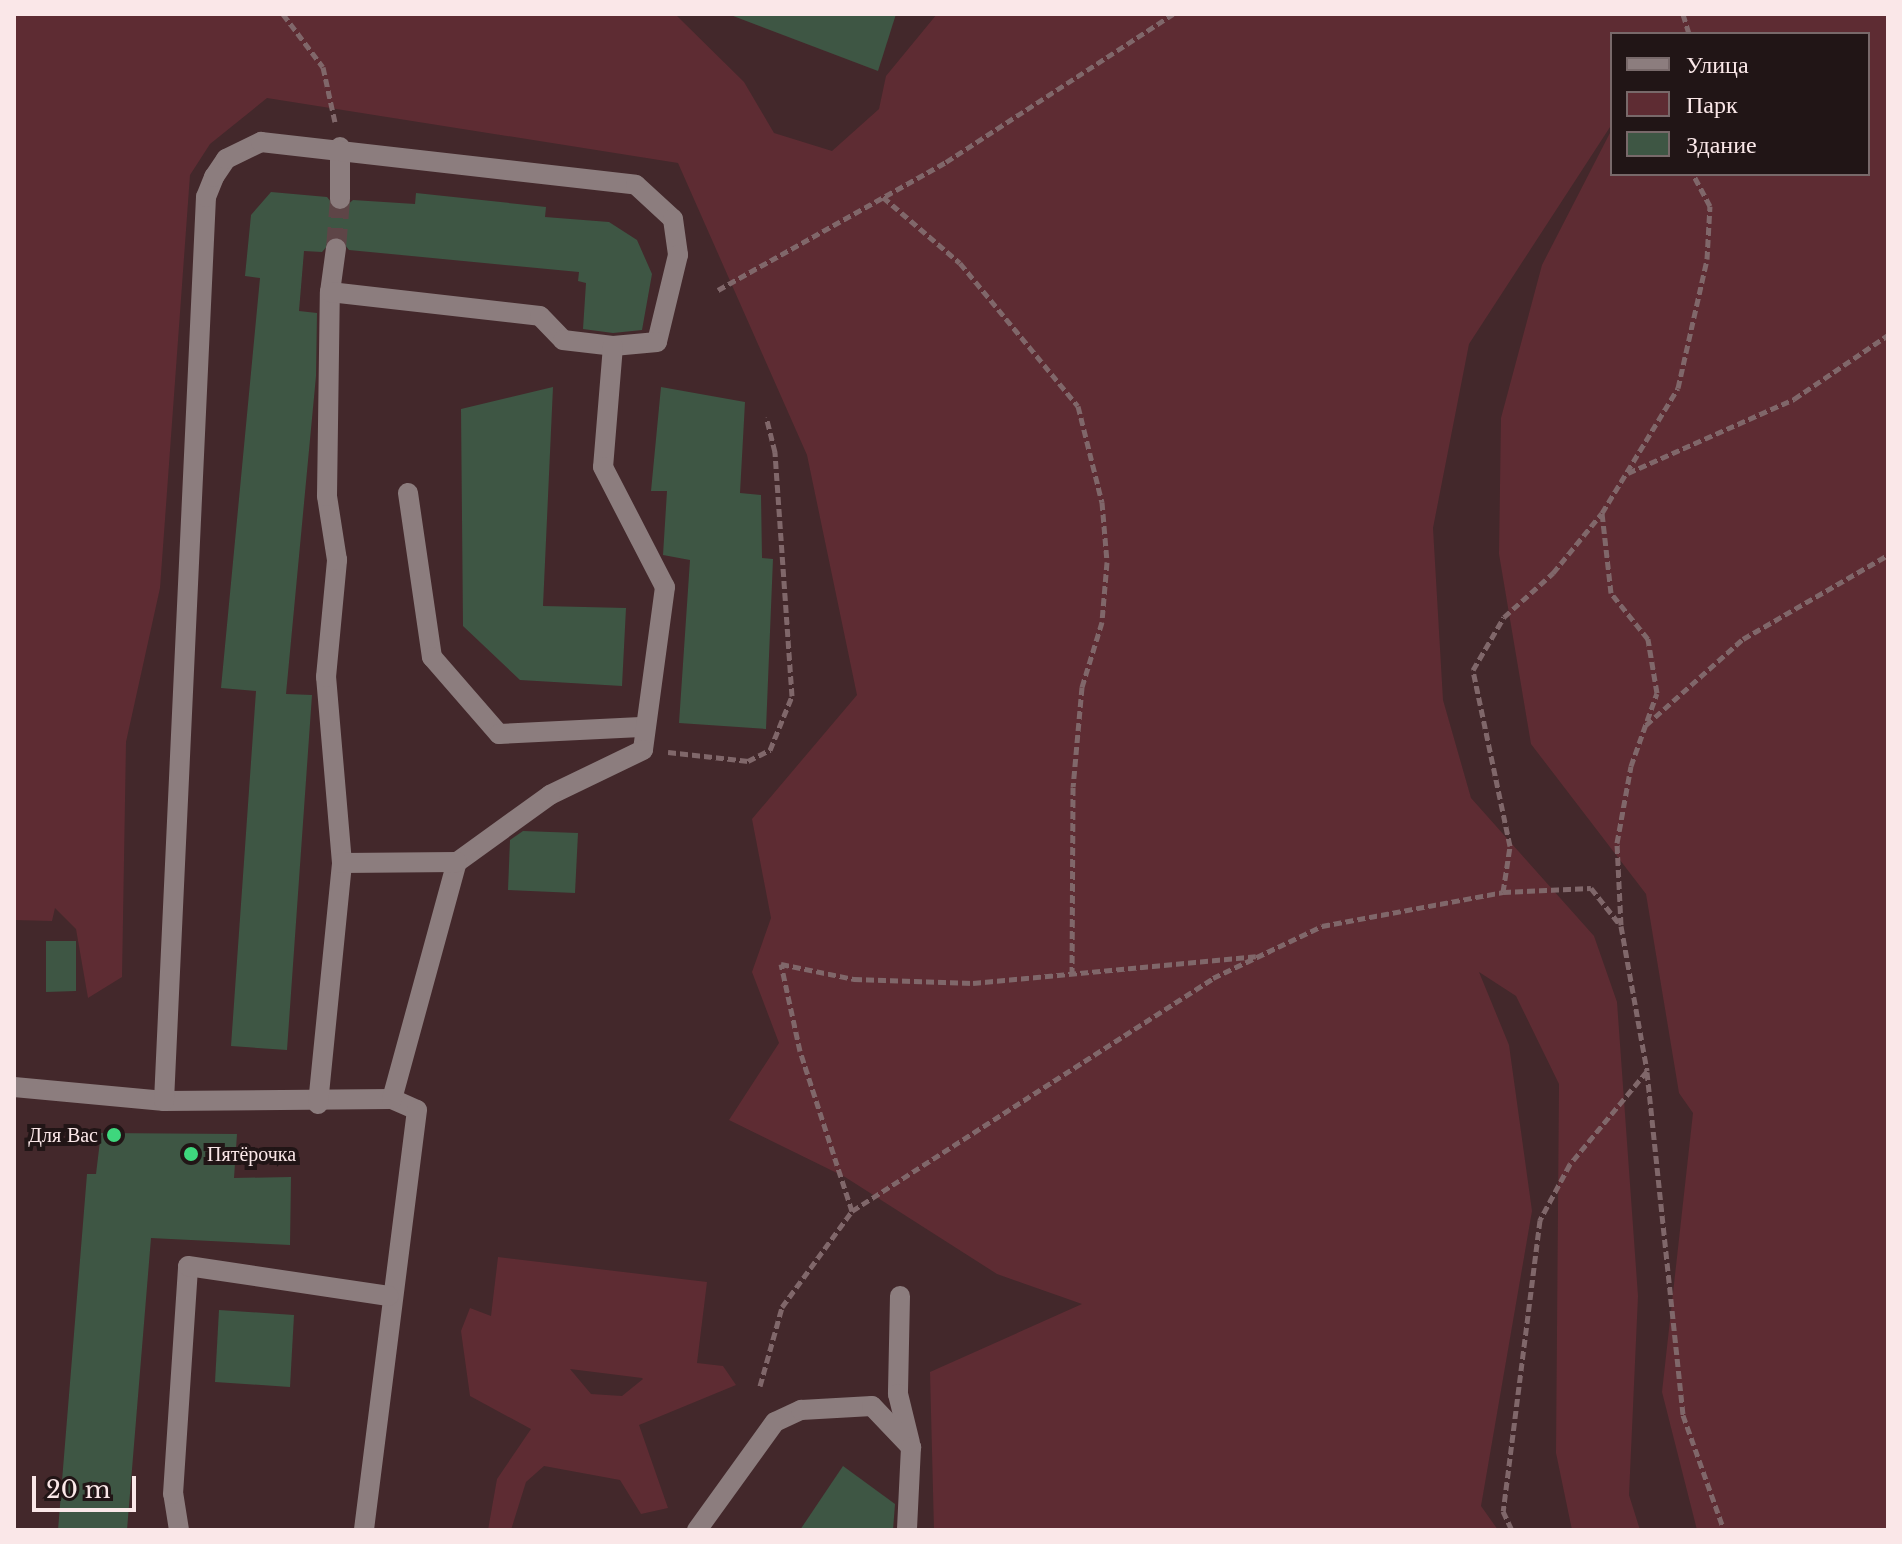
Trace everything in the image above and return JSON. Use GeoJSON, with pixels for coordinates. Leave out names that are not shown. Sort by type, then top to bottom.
{"type":"FeatureCollection","features":[{"type":"Feature","properties":{"kind":"lane"},"geometry":{"type":"LineString","coordinates":[[164,1101],[206,197],[226,159],[241,148],[261,142],[340,147],[636,185],[651,194],[673,219],[678,255],[665,326],[657,342],[613,346],[563,340],[540,316],[330,292]]}},
{"type":"Feature","properties":{"kind":"lane"},"geometry":{"type":"LineString","coordinates":[[340,147],[340,199]]}},
{"type":"Feature","properties":{"kind":"lane"},"geometry":{"type":"LineString","coordinates":[[318,1104],[342,863],[326,677],[337,560],[327,496],[330,292],[336,248]]}},
{"type":"Feature","properties":{"kind":"lane"},"geometry":{"type":"LineString","coordinates":[[342,863],[457,862],[550,795],[643,750],[641,727],[655,685],[665,587],[603,467],[613,346]]}},
{"type":"Feature","properties":{"kind":"lane"},"geometry":{"type":"LineString","coordinates":[[408,493],[432,657],[499,734],[641,727]]}},
{"type":"Feature","properties":{"kind":"lane"},"geometry":{"type":"LineString","coordinates":[[392,1099],[457,862]]}},
{"type":"Feature","properties":{"kind":"lane"},"geometry":{"type":"LineString","coordinates":[[14,1087],[164,1101],[318,1104],[392,1099],[417,1110],[389,1296],[364,1530]]}},
{"type":"Feature","properties":{"kind":"lane"},"geometry":{"type":"LineString","coordinates":[[179,1530],[173,1494],[188,1266],[389,1296]]}},
{"type":"Feature","properties":{"kind":"lane"},"geometry":{"type":"LineString","coordinates":[[900,1296],[898,1394],[911,1447],[907,1530]]}},
{"type":"Feature","properties":{"kind":"lane"},"geometry":{"type":"LineString","coordinates":[[697,1530],[775,1422],[801,1410],[872,1406],[911,1447]]}},
{"type":"Feature","properties":{"kind":"path"},"geometry":{"type":"LineString","coordinates":[[283,14],[323,67],[340,147]]}},
{"type":"Feature","properties":{"kind":"path"},"geometry":{"type":"LineString","coordinates":[[718,290],[883,197],[1173,14]]}},
{"type":"Feature","properties":{"kind":"path"},"geometry":{"type":"LineString","coordinates":[[1503,892],[1510,846],[1473,670],[1504,617],[1602,513],[1678,388],[1707,259],[1710,206],[1694,176]]}},
{"type":"Feature","properties":{"kind":"path"},"geometry":{"type":"LineString","coordinates":[[883,197],[930,232],[1034,349],[1078,406],[1088,447],[1107,562],[1102,622],[1082,687],[1073,787],[1072,974]]}},
{"type":"Feature","properties":{"kind":"path"},"geometry":{"type":"LineString","coordinates":[[1627,474],[1794,399],[1888,335]]}},
{"type":"Feature","properties":{"kind":"path"},"geometry":{"type":"LineString","coordinates":[[643,750],[748,761],[770,750],[792,696],[780,498],[766,417]]}},
{"type":"Feature","properties":{"kind":"path"},"geometry":{"type":"LineString","coordinates":[[1602,513],[1611,593],[1648,639],[1657,693],[1645,726],[1617,843],[1621,926],[1647,1071],[1683,1415],[1724,1530]]}},
{"type":"Feature","properties":{"kind":"path"},"geometry":{"type":"LineString","coordinates":[[1645,726],[1743,639],[1888,555]]}},
{"type":"Feature","properties":{"kind":"path"},"geometry":{"type":"LineString","coordinates":[[760,1386],[782,1307],[852,1211],[1060,1074],[1260,956],[1322,926],[1503,892],[1591,888],[1621,926]]}},
{"type":"Feature","properties":{"kind":"path"},"geometry":{"type":"LineString","coordinates":[[852,1211],[800,1051],[781,964],[854,979],[973,983],[1260,956]]}},
{"type":"Feature","properties":{"kind":"path"},"geometry":{"type":"LineString","coordinates":[[1512,1530],[1503,1511],[1540,1220],[1570,1164],[1647,1071]]}},
{"type":"Feature","properties":{"kind":"green space"},"geometry":{"type":"Polygon","coordinates":[[[14,14],[675,14],[744,82],[774,133],[832,151],[879,109],[886,76],[937,14],[1888,14],[1888,1530],[1697,1530],[1662,1392],[1693,1113],[1679,1093],[1646,894],[1531,744],[1499,554],[1501,418],[1542,265],[1610,133],[1610,176],[1870,176],[1870,32],[1610,32],[1610,127],[1469,344],[1433,528],[1443,700],[1471,798],[1594,936],[1617,1002],[1638,1296],[1629,1495],[1640,1530],[1572,1530],[1556,1453],[1559,1084],[1516,996],[1479,972],[1509,1045],[1532,1211],[1481,1506],[1498,1530],[934,1530],[930,1372],[1082,1304],[997,1274],[845,1177],[729,1120],[779,1043],[752,972],[771,918],[752,819],[857,695],[807,455],[678,163],[267,98],[210,144],[190,175],[160,588],[126,742],[122,977],[88,998],[76,929],[55,908],[52,921],[14,920],[14,14]]]}},
{"type":"Feature","properties":{"kind":"green space"},"geometry":{"type":"Polygon","coordinates":[[[498,1257],[707,1282],[697,1363],[723,1366],[736,1385],[639,1425],[668,1508],[641,1514],[620,1480],[544,1466],[526,1482],[511,1530],[488,1530],[497,1479],[531,1429],[470,1396],[461,1331],[470,1308],[491,1316],[498,1257]],[[570,1369],[591,1394],[622,1396],[642,1378],[570,1369]]]}},
{"type":"Feature","properties":{"kind":"building"},"geometry":{"type":"Polygon","coordinates":[[[728,14],[896,14],[878,71],[728,14]]]}},
{"type":"Feature","properties":{"kind":"building"},"geometry":{"type":"Polygon","coordinates":[[[271,192],[327,197],[339,212],[353,200],[415,204],[416,193],[546,207],[545,217],[609,222],[637,240],[652,274],[642,330],[613,333],[583,329],[586,283],[578,281],[579,272],[349,250],[337,235],[322,252],[304,251],[299,311],[317,313],[316,376],[286,694],[312,695],[287,1050],[231,1046],[256,691],[221,688],[260,278],[245,276],[251,215],[271,192]]]}},
{"type":"Feature","properties":{"kind":"building"},"geometry":{"type":"Polygon","coordinates":[[[553,387],[543,606],[626,608],[622,686],[520,680],[463,626],[461,409],[553,387]]]}},
{"type":"Feature","properties":{"kind":"building"},"geometry":{"type":"Polygon","coordinates":[[[661,387],[745,402],[740,493],[761,495],[762,558],[773,559],[766,729],[679,723],[690,560],[663,555],[667,491],[651,491],[661,387]]]}},
{"type":"Feature","properties":{"kind":"building"},"geometry":{"type":"Polygon","coordinates":[[[523,831],[578,833],[575,893],[508,890],[510,840],[523,831]]]}},
{"type":"Feature","properties":{"kind":"building"},"geometry":{"type":"Polygon","coordinates":[[[46,941],[76,941],[76,991],[46,992],[46,941]]]}},
{"type":"Feature","properties":{"kind":"building"},"geometry":{"type":"Polygon","coordinates":[[[101,1133],[237,1134],[234,1178],[291,1177],[290,1245],[151,1238],[127,1530],[58,1530],[87,1174],[96,1174],[101,1133]]]}},
{"type":"Feature","properties":{"kind":"building"},"geometry":{"type":"Polygon","coordinates":[[[219,1310],[294,1315],[290,1387],[215,1382],[219,1310]]]}},
{"type":"Feature","properties":{"kind":"building"},"geometry":{"type":"Polygon","coordinates":[[[843,1466],[895,1504],[893,1530],[800,1530],[843,1466]]]}},
{"type":"Feature","properties":{"kind":"tunnel"},"geometry":{"type":"LineString","coordinates":[[336,248],[340,199]]}},
{"type":"Feature","properties":{"kind":"place","name":"Для Вас"},"geometry":{"type":"Point","coordinates":[114,1135]}},
{"type":"Feature","properties":{"kind":"place","name":"Пятёрочка"},"geometry":{"type":"Point","coordinates":[191,1154]}}]}
